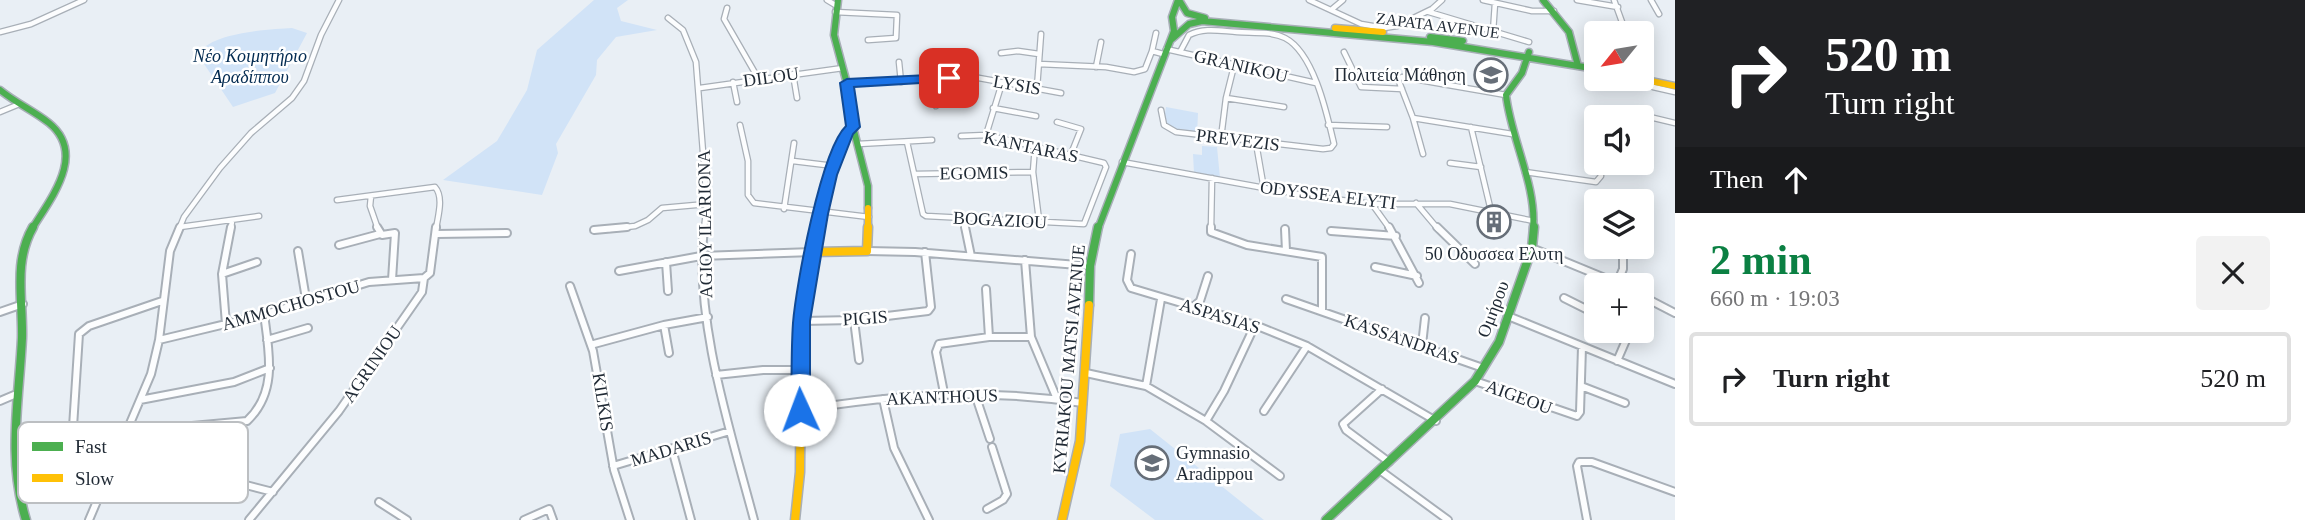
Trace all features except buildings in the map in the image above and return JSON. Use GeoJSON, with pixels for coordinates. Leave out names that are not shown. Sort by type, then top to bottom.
{"type":"FeatureCollection","features":[{"type":"Feature","properties":{"kind":"street"},"geometry":{"type":"LineString","coordinates":[[0,32],[31,23],[83,0]]}},
{"type":"Feature","properties":{"kind":"street"},"geometry":{"type":"LineString","coordinates":[[130,422],[151,374],[159,340],[170,251],[184,217],[220,168],[251,133],[292,98],[339,0]]}},
{"type":"Feature","properties":{"kind":"street"},"geometry":{"type":"LineString","coordinates":[[827,0],[836,6],[897,15],[896,37],[867,40]]}},
{"type":"Feature","properties":{"kind":"street","name":"KYRIAKOU MATSI AVENUE"},"geometry":{"type":"LineString","coordinates":[[1062,520],[1074,485],[1084,404],[1090,266],[1100,219],[1174,31],[1174,17],[1179,0]]}},
{"type":"Feature","properties":{"kind":"street","name":"KYRIAKOU MATSI AVENUE"},"geometry":{"type":"LineString","coordinates":[[1166,49],[1190,19],[1179,0]]}},
{"type":"Feature","properties":{"kind":"street"},"geometry":{"type":"LineString","coordinates":[[1309,0],[1358,22],[1385,27],[1394,27],[1412,16],[1429,12],[1442,0]]}},
{"type":"Feature","properties":{"kind":"street"},"geometry":{"type":"LineString","coordinates":[[1331,10],[1343,0]]}},
{"type":"Feature","properties":{"kind":"street"},"geometry":{"type":"LineString","coordinates":[[1483,0],[1532,11],[1554,12]]}},
{"type":"Feature","properties":{"kind":"street"},"geometry":{"type":"LineString","coordinates":[[1543,0],[1570,32],[1578,63]]}},
{"type":"Feature","properties":{"kind":"street"},"geometry":{"type":"LineString","coordinates":[[1577,0],[1618,7]]}},
{"type":"Feature","properties":{"kind":"street"},"geometry":{"type":"LineString","coordinates":[[1614,0],[1622,21]]}},
{"type":"Feature","properties":{"kind":"street"},"geometry":{"type":"LineString","coordinates":[[1651,0],[1659,13]]}},
{"type":"Feature","properties":{"kind":"street"},"geometry":{"type":"LineString","coordinates":[[1493,32],[1495,3]]}},
{"type":"Feature","properties":{"kind":"street"},"geometry":{"type":"LineString","coordinates":[[836,6],[834,35],[847,83],[853,127],[869,186],[867,251]]}},
{"type":"Feature","properties":{"kind":"street"},"geometry":{"type":"LineString","coordinates":[[727,8],[724,19],[758,78]]}},
{"type":"Feature","properties":{"kind":"street"},"geometry":{"type":"LineString","coordinates":[[1429,12],[1529,42]]}},
{"type":"Feature","properties":{"kind":"street"},"geometry":{"type":"LineString","coordinates":[[1174,17],[1190,19]]}},
{"type":"Feature","properties":{"kind":"street","name":"AGIOY ILARIONA"},"geometry":{"type":"LineString","coordinates":[[668,18],[678,22],[689,41],[696,62],[707,204],[701,256],[708,317],[716,375],[754,520]]}},
{"type":"Feature","properties":{"kind":"street","name":"ZAPATA AVENUE"},"geometry":{"type":"LineString","coordinates":[[1190,19],[1439,38],[1584,64]]}},
{"type":"Feature","properties":{"kind":"street"},"geometry":{"type":"LineString","coordinates":[[1180,52],[1187,37],[1198,30],[1275,35],[1298,47],[1316,83],[1328,125],[1387,127]]}},
{"type":"Feature","properties":{"kind":"street"},"geometry":{"type":"LineString","coordinates":[[1039,64],[1140,72],[1146,67],[1156,33]]}},
{"type":"Feature","properties":{"kind":"street"},"geometry":{"type":"LineString","coordinates":[[1037,88],[1041,34]]}},
{"type":"Feature","properties":{"kind":"street"},"geometry":{"type":"LineString","coordinates":[[1096,67],[1101,42]]}},
{"type":"Feature","properties":{"kind":"street","name":"GRANIKOU"},"geometry":{"type":"LineString","coordinates":[[1152,51],[1166,49],[1316,83]]}},
{"type":"Feature","properties":{"kind":"street"},"geometry":{"type":"LineString","coordinates":[[1001,54],[1018,51],[1039,54]]}},
{"type":"Feature","properties":{"kind":"street"},"geometry":{"type":"LineString","coordinates":[[1344,52],[1361,87],[1402,89]]}},
{"type":"Feature","properties":{"kind":"street"},"geometry":{"type":"LineString","coordinates":[[1423,154],[1398,79],[1402,77],[1506,95],[1522,73],[1529,54]]}},
{"type":"Feature","properties":{"kind":"street"},"geometry":{"type":"LineString","coordinates":[[899,62],[901,82]]}},
{"type":"Feature","properties":{"kind":"street"},"geometry":{"type":"LineString","coordinates":[[1221,138],[1226,98],[1234,66]]}},
{"type":"Feature","properties":{"kind":"street","name":"DILOU"},"geometry":{"type":"LineString","coordinates":[[700,88],[843,68]]}},
{"type":"Feature","properties":{"kind":"street"},"geometry":{"type":"LineString","coordinates":[[793,74],[797,98]]}},
{"type":"Feature","properties":{"kind":"street","name":"LYSIS"},"geometry":{"type":"LineString","coordinates":[[847,83],[901,82],[968,76],[1061,93]]}},
{"type":"Feature","properties":{"kind":"street"},"geometry":{"type":"LineString","coordinates":[[931,79],[936,106]]}},
{"type":"Feature","properties":{"kind":"street"},"geometry":{"type":"LineString","coordinates":[[1654,79],[1675,83]]}},
{"type":"Feature","properties":{"kind":"street"},"geometry":{"type":"LineString","coordinates":[[733,82],[737,102]]}},
{"type":"Feature","properties":{"kind":"street"},"geometry":{"type":"LineString","coordinates":[[986,135],[1002,83]]}},
{"type":"Feature","properties":{"kind":"street"},"geometry":{"type":"LineString","coordinates":[[1654,87],[1675,92]]}},
{"type":"Feature","properties":{"kind":"street"},"geometry":{"type":"LineString","coordinates":[[0,90],[55,129],[62,138],[65,151],[53,198],[23,248],[22,343],[7,439],[7,463],[12,491],[26,520]]}},
{"type":"Feature","properties":{"kind":"street","name":"Ομήρου"},"geometry":{"type":"LineString","coordinates":[[1326,520],[1436,421],[1475,381],[1499,342],[1532,248],[1534,221],[1524,172],[1512,134],[1506,95]]}},
{"type":"Feature","properties":{"kind":"street"},"geometry":{"type":"LineString","coordinates":[[1226,98],[1284,107]]}},
{"type":"Feature","properties":{"kind":"street"},"geometry":{"type":"LineString","coordinates":[[0,112],[17,104]]}},
{"type":"Feature","properties":{"kind":"street"},"geometry":{"type":"LineString","coordinates":[[993,108],[1036,116]]}},
{"type":"Feature","properties":{"kind":"street","name":"PREVEZIS"},"geometry":{"type":"LineString","coordinates":[[1161,110],[1161,121],[1169,130],[1256,143],[1331,148],[1334,142],[1328,125]]}},
{"type":"Feature","properties":{"kind":"street"},"geometry":{"type":"LineString","coordinates":[[1413,118],[1512,134]]}},
{"type":"Feature","properties":{"kind":"street"},"geometry":{"type":"LineString","coordinates":[[1654,118],[1675,123]]}},
{"type":"Feature","properties":{"kind":"street"},"geometry":{"type":"LineString","coordinates":[[1057,122],[1081,130],[1071,154]]}},
{"type":"Feature","properties":{"kind":"street"},"geometry":{"type":"LineString","coordinates":[[740,125],[748,161],[749,198],[757,205],[820,214],[869,217]]}},
{"type":"Feature","properties":{"kind":"street"},"geometry":{"type":"LineString","coordinates":[[795,520],[801,464],[799,370],[802,321],[820,214],[834,166],[847,132],[853,127]]}},
{"type":"Feature","properties":{"kind":"street"},"geometry":{"type":"LineString","coordinates":[[1471,128],[1491,211]]}},
{"type":"Feature","properties":{"kind":"street","name":"KANTARAS"},"geometry":{"type":"LineString","coordinates":[[961,136],[986,135],[1101,161],[1106,167],[1099,188]]}},
{"type":"Feature","properties":{"kind":"street"},"geometry":{"type":"LineString","coordinates":[[859,145],[932,140]]}},
{"type":"Feature","properties":{"kind":"street"},"geometry":{"type":"LineString","coordinates":[[907,142],[915,174]]}},
{"type":"Feature","properties":{"kind":"street"},"geometry":{"type":"LineString","coordinates":[[784,209],[794,143]]}},
{"type":"Feature","properties":{"kind":"street"},"geometry":{"type":"LineString","coordinates":[[1256,143],[1264,189]]}},
{"type":"Feature","properties":{"kind":"street"},"geometry":{"type":"LineString","coordinates":[[1035,146],[1033,172],[1039,220]]}},
{"type":"Feature","properties":{"kind":"street"},"geometry":{"type":"LineString","coordinates":[[793,161],[834,166]]}},
{"type":"Feature","properties":{"kind":"street","name":"ODYSSEA ELYTI"},"geometry":{"type":"LineString","coordinates":[[1122,162],[1264,189],[1372,204],[1450,204],[1534,221]]}},
{"type":"Feature","properties":{"kind":"street"},"geometry":{"type":"LineString","coordinates":[[1450,163],[1481,167]]}},
{"type":"Feature","properties":{"kind":"street","name":"EGOMIS"},"geometry":{"type":"LineString","coordinates":[[915,174],[1033,172]]}},
{"type":"Feature","properties":{"kind":"street"},"geometry":{"type":"LineString","coordinates":[[1524,172],[1596,183],[1601,175]]}},
{"type":"Feature","properties":{"kind":"street","name":"BOGAZIOU"},"geometry":{"type":"LineString","coordinates":[[915,174],[923,214],[963,219],[1039,220],[1077,225],[1085,222],[1099,188]]}},
{"type":"Feature","properties":{"kind":"street"},"geometry":{"type":"LineString","coordinates":[[1212,178],[1212,232],[1217,237],[1286,251],[1285,229]]}},
{"type":"Feature","properties":{"kind":"street"},"geometry":{"type":"LineString","coordinates":[[337,200],[435,187]]}},
{"type":"Feature","properties":{"kind":"street","name":"AGRINIOU"},"geometry":{"type":"LineString","coordinates":[[250,520],[339,411],[422,292],[424,278],[430,273],[436,234],[440,200],[439,191],[435,187]]}},
{"type":"Feature","properties":{"kind":"street"},"geometry":{"type":"LineString","coordinates":[[1099,188],[1110,191]]}},
{"type":"Feature","properties":{"kind":"street"},"geometry":{"type":"LineString","coordinates":[[371,196],[370,206],[380,233]]}},
{"type":"Feature","properties":{"kind":"street"},"geometry":{"type":"LineString","coordinates":[[1416,203],[1475,264]]}},
{"type":"Feature","properties":{"kind":"street"},"geometry":{"type":"LineString","coordinates":[[594,230],[635,226],[644,223],[662,208],[707,204]]}},
{"type":"Feature","properties":{"kind":"street"},"geometry":{"type":"LineString","coordinates":[[1372,204],[1396,236],[1418,280],[1375,267]]}},
{"type":"Feature","properties":{"kind":"street"},"geometry":{"type":"LineString","coordinates":[[180,227],[258,216]]}},
{"type":"Feature","properties":{"kind":"street"},"geometry":{"type":"LineString","coordinates":[[963,219],[971,256]]}},
{"type":"Feature","properties":{"kind":"street"},"geometry":{"type":"LineString","coordinates":[[226,324],[222,274],[232,221]]}},
{"type":"Feature","properties":{"kind":"street"},"geometry":{"type":"LineString","coordinates":[[1331,231],[1396,236]]}},
{"type":"Feature","properties":{"kind":"street"},"geometry":{"type":"LineString","coordinates":[[339,245],[380,233],[395,233],[392,280]]}},
{"type":"Feature","properties":{"kind":"street"},"geometry":{"type":"LineString","coordinates":[[436,234],[507,233]]}},
{"type":"Feature","properties":{"kind":"street"},"geometry":{"type":"LineString","coordinates":[[1532,248],[1592,273]]}},
{"type":"Feature","properties":{"kind":"street"},"geometry":{"type":"LineString","coordinates":[[298,251],[306,299]]}},
{"type":"Feature","properties":{"kind":"street"},"geometry":{"type":"LineString","coordinates":[[620,271],[701,256],[867,251],[925,252],[1090,266]]}},
{"type":"Feature","properties":{"kind":"street","name":"KASSANDRAS"},"geometry":{"type":"LineString","coordinates":[[1286,251],[1322,257],[1322,310]]}},
{"type":"Feature","properties":{"kind":"street","name":"PIGIS"},"geometry":{"type":"LineString","coordinates":[[802,321],[854,320],[928,311],[931,307],[925,252]]}},
{"type":"Feature","properties":{"kind":"street","name":"ASPASIAS"},"geometry":{"type":"LineString","coordinates":[[1131,254],[1127,280],[1131,288],[1255,325],[1307,346],[1436,421]]}},
{"type":"Feature","properties":{"kind":"street"},"geometry":{"type":"LineString","coordinates":[[1025,260],[1031,337],[1056,399]]}},
{"type":"Feature","properties":{"kind":"street"},"geometry":{"type":"LineString","coordinates":[[222,274],[257,262]]}},
{"type":"Feature","properties":{"kind":"street"},"geometry":{"type":"LineString","coordinates":[[666,262],[668,291]]}},
{"type":"Feature","properties":{"kind":"street"},"geometry":{"type":"LineString","coordinates":[[1193,307],[1200,301],[1208,276]]}},
{"type":"Feature","properties":{"kind":"street","name":"AMMOCHOSTOU"},"geometry":{"type":"LineString","coordinates":[[159,340],[264,314],[306,299],[369,282],[424,278]]}},
{"type":"Feature","properties":{"kind":"street","name":"KILKIS"},"geometry":{"type":"LineString","coordinates":[[570,286],[594,344],[613,466],[629,520]]}},
{"type":"Feature","properties":{"kind":"street"},"geometry":{"type":"LineString","coordinates":[[986,289],[989,337]]}},
{"type":"Feature","properties":{"kind":"street"},"geometry":{"type":"LineString","coordinates":[[1146,386],[1161,299]]}},
{"type":"Feature","properties":{"kind":"street","name":"KASSANDRAS"},"geometry":{"type":"LineString","coordinates":[[1286,299],[1483,368]]}},
{"type":"Feature","properties":{"kind":"street"},"geometry":{"type":"LineString","coordinates":[[1564,299],[1584,308]]}},
{"type":"Feature","properties":{"kind":"street"},"geometry":{"type":"LineString","coordinates":[[73,422],[79,334],[89,326],[162,301]]}},
{"type":"Feature","properties":{"kind":"street"},"geometry":{"type":"LineString","coordinates":[[1654,302],[1675,313]]}},
{"type":"Feature","properties":{"kind":"street"},"geometry":{"type":"LineString","coordinates":[[0,312],[23,304]]}},
{"type":"Feature","properties":{"kind":"street"},"geometry":{"type":"LineString","coordinates":[[236,422],[247,421],[256,415],[268,385],[270,368],[264,314]]}},
{"type":"Feature","properties":{"kind":"street"},"geometry":{"type":"LineString","coordinates":[[1508,316],[1675,384]]}},
{"type":"Feature","properties":{"kind":"street"},"geometry":{"type":"LineString","coordinates":[[594,344],[664,325],[708,317]]}},
{"type":"Feature","properties":{"kind":"street"},"geometry":{"type":"LineString","coordinates":[[1422,345],[1425,318]]}},
{"type":"Feature","properties":{"kind":"street"},"geometry":{"type":"LineString","coordinates":[[854,320],[859,360]]}},
{"type":"Feature","properties":{"kind":"street"},"geometry":{"type":"LineString","coordinates":[[664,325],[668,353]]}},
{"type":"Feature","properties":{"kind":"street"},"geometry":{"type":"LineString","coordinates":[[1206,421],[1224,391],[1255,325]]}},
{"type":"Feature","properties":{"kind":"street"},"geometry":{"type":"LineString","coordinates":[[267,340],[308,328]]}},
{"type":"Feature","properties":{"kind":"street"},"geometry":{"type":"LineString","coordinates":[[944,393],[937,346],[944,342],[989,337],[1031,337]]}},
{"type":"Feature","properties":{"kind":"street"},"geometry":{"type":"LineString","coordinates":[[1617,361],[1625,343]]}},
{"type":"Feature","properties":{"kind":"street"},"geometry":{"type":"LineString","coordinates":[[1264,411],[1307,346]]}},
{"type":"Feature","properties":{"kind":"street","name":"AIGEOU"},"geometry":{"type":"LineString","coordinates":[[1475,381],[1570,416],[1580,412],[1582,347]]}},
{"type":"Feature","properties":{"kind":"street"},"geometry":{"type":"LineString","coordinates":[[140,400],[234,382],[270,368]]}},
{"type":"Feature","properties":{"kind":"street"},"geometry":{"type":"LineString","coordinates":[[716,375],[763,370],[799,370]]}},
{"type":"Feature","properties":{"kind":"street"},"geometry":{"type":"LineString","coordinates":[[1086,373],[1146,386],[1206,421],[1280,476]]}},
{"type":"Feature","properties":{"kind":"street"},"geometry":{"type":"LineString","coordinates":[[1581,386],[1625,403]]}},
{"type":"Feature","properties":{"kind":"street"},"geometry":{"type":"LineString","coordinates":[[1382,389],[1343,424],[1346,430],[1389,462]]}},
{"type":"Feature","properties":{"kind":"street","name":"AKANTHOUS"},"geometry":{"type":"LineString","coordinates":[[800,410],[883,398],[944,393],[1056,399],[1084,404]]}},
{"type":"Feature","properties":{"kind":"street"},"geometry":{"type":"LineString","coordinates":[[975,394],[1007,494],[1003,500],[987,509]]}},
{"type":"Feature","properties":{"kind":"street"},"geometry":{"type":"LineString","coordinates":[[0,401],[14,395]]}},
{"type":"Feature","properties":{"kind":"street"},"geometry":{"type":"LineString","coordinates":[[883,398],[894,448],[929,520]]}},
{"type":"Feature","properties":{"kind":"street","name":"MADARIS"},"geometry":{"type":"LineString","coordinates":[[613,466],[730,431]]}},
{"type":"Feature","properties":{"kind":"street"},"geometry":{"type":"LineString","coordinates":[[672,449],[691,520]]}},
{"type":"Feature","properties":{"kind":"street"},"geometry":{"type":"LineString","coordinates":[[1587,520],[1578,462],[1592,462],[1675,492]]}},
{"type":"Feature","properties":{"kind":"street"},"geometry":{"type":"LineString","coordinates":[[1381,471],[1448,520]]}},
{"type":"Feature","properties":{"kind":"street"},"geometry":{"type":"LineString","coordinates":[[248,486],[273,492]]}},
{"type":"Feature","properties":{"kind":"street"},"geometry":{"type":"LineString","coordinates":[[379,502],[407,520]]}},
{"type":"Feature","properties":{"kind":"street"},"geometry":{"type":"LineString","coordinates":[[89,520],[96,503]]}},
{"type":"Feature","properties":{"kind":"street"},"geometry":{"type":"LineString","coordinates":[[524,520],[549,509],[553,520]]}},
{"type":"Feature","properties":{"kind":"street"},"geometry":{"type":"LineString","coordinates":[[1334,513],[1342,520]]}},
{"type":"Feature","properties":{"kind":"green space"},"geometry":{"type":"Polygon","coordinates":[[[594,0],[628,0],[617,8],[621,21],[657,30],[616,37],[597,60],[596,75],[556,144],[558,153],[542,195],[443,180],[497,141],[527,90],[537,50],[594,0]]]}},
{"type":"Feature","properties":{"kind":"green space","name":"Νέο Κοιμητήριο Αραδίππου"},"geometry":{"type":"Polygon","coordinates":[[[292,28],[307,33],[275,93],[233,107],[198,55],[204,48],[226,37],[292,28]]]}},
{"type":"Feature","properties":{"kind":"green space"},"geometry":{"type":"Polygon","coordinates":[[[1166,107],[1198,113],[1197,135],[1171,129],[1164,120],[1166,107]]]}},
{"type":"Feature","properties":{"kind":"green space"},"geometry":{"type":"Polygon","coordinates":[[[1202,146],[1217,147],[1220,178],[1194,173],[1193,154],[1202,155],[1202,146]]]}},
{"type":"Feature","properties":{"kind":"green space","name":"Gymnasio Aradippou"},"geometry":{"type":"Polygon","coordinates":[[[1150,429],[1264,520],[1155,520],[1110,486],[1120,434],[1150,429]]]}},
{"type":"Feature","properties":{"kind":"traffic: fast"},"geometry":{"type":"LineString","coordinates":[[838,0],[834,35],[850,95],[853,127],[868,186],[868,208]]}},
{"type":"Feature","properties":{"kind":"traffic: fast"},"geometry":{"type":"LineString","coordinates":[[1089,305],[1090,266],[1100,219],[1174,31],[1172,17],[1178,0]]}},
{"type":"Feature","properties":{"kind":"traffic: fast"},"geometry":{"type":"LineString","coordinates":[[1179,0],[1187,13],[1205,18]]}},
{"type":"Feature","properties":{"kind":"traffic: fast"},"geometry":{"type":"LineString","coordinates":[[1543,0],[1569,32],[1578,66]]}},
{"type":"Feature","properties":{"kind":"traffic: fast"},"geometry":{"type":"LineString","coordinates":[[1172,39],[1189,24],[1202,21],[1433,42],[1584,67]]}},
{"type":"Feature","properties":{"kind":"traffic: fast"},"geometry":{"type":"LineString","coordinates":[[1430,37],[1463,41]]}},
{"type":"Feature","properties":{"kind":"traffic: fast"},"geometry":{"type":"LineString","coordinates":[[1326,520],[1475,381],[1499,342],[1532,248],[1533,205],[1509,121],[1506,95],[1522,73],[1529,52]]}},
{"type":"Feature","properties":{"kind":"traffic: fast"},"geometry":{"type":"LineString","coordinates":[[0,90],[52,125],[63,139],[67,153],[61,181],[29,234],[21,257],[22,336],[14,429],[18,491]]}},
{"type":"Feature","properties":{"kind":"traffic: fast"},"geometry":{"type":"LineString","coordinates":[[21,503],[26,520]]}},
{"type":"Feature","properties":{"kind":"traffic: slow"},"geometry":{"type":"LineString","coordinates":[[1335,28],[1383,32]]}},
{"type":"Feature","properties":{"kind":"traffic: slow"},"geometry":{"type":"LineString","coordinates":[[1654,82],[1675,86]]}},
{"type":"Feature","properties":{"kind":"traffic: slow"},"geometry":{"type":"LineString","coordinates":[[795,520],[800,472],[801,338],[813,252],[867,251],[868,208]]}},
{"type":"Feature","properties":{"kind":"traffic: slow"},"geometry":{"type":"LineString","coordinates":[[1062,520],[1080,441],[1089,305]]}},
{"type":"Feature","properties":{"kind":"place","name":"Πολιτεία Μάθηση"},"geometry":{"type":"Point","coordinates":[1491,75]}},
{"type":"Feature","properties":{"kind":"place","name":"50 Οδυσσεα Ελυτη"},"geometry":{"type":"Point","coordinates":[1494,222]}},
{"type":"Feature","properties":{"kind":"place","name":"Gymnasio Aradippou"},"geometry":{"type":"Point","coordinates":[1152,463]}},
{"type":"Feature","properties":{"kind":"route"},"geometry":{"type":"LineString","coordinates":[[800,410],[802,321],[820,214],[830,175],[847,132],[853,127],[847,83],[949,78]]}}]}
